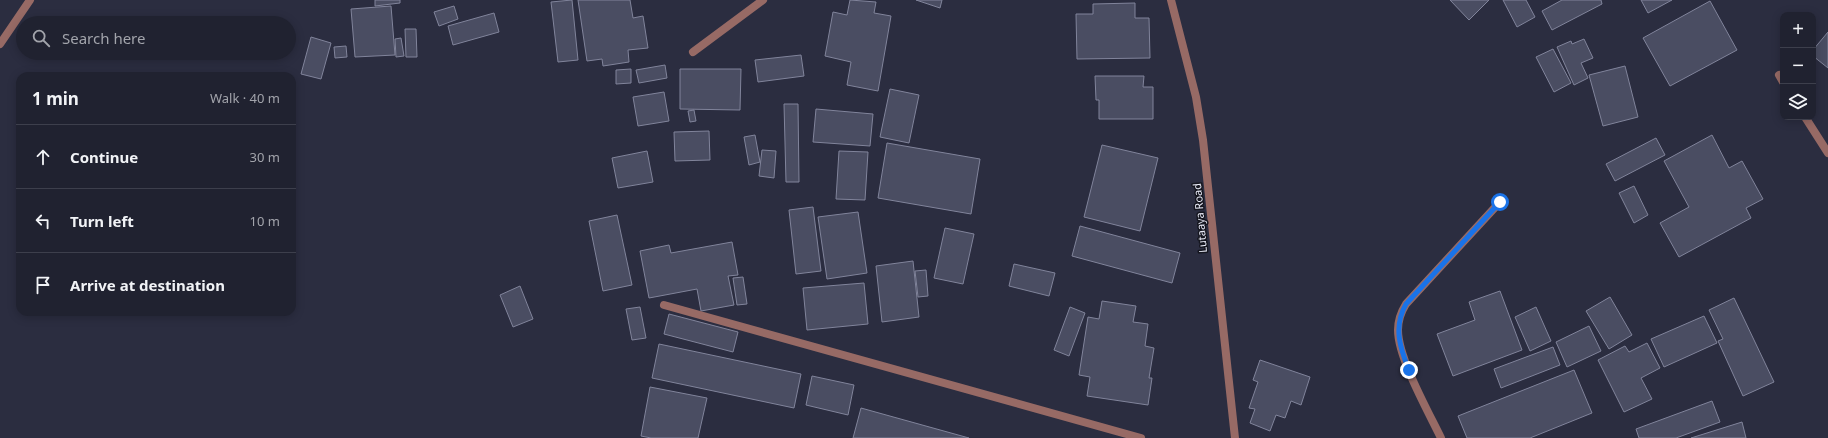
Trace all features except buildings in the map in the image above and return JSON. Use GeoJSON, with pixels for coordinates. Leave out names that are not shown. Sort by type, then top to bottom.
{"type":"FeatureCollection","features":[{"type":"Feature","properties":{"kind":"street"},"geometry":{"type":"LineString","coordinates":[[19,16],[30,0]]}},
{"type":"Feature","properties":{"kind":"street"},"geometry":{"type":"LineString","coordinates":[[693,52],[763,0]]}},
{"type":"Feature","properties":{"kind":"street","name":"Lutaaya Road"},"geometry":{"type":"LineString","coordinates":[[1171,0],[1196,98],[1203,140],[1235,438]]}},
{"type":"Feature","properties":{"kind":"street"},"geometry":{"type":"LineString","coordinates":[[0,44],[16,21]]}},
{"type":"Feature","properties":{"kind":"street"},"geometry":{"type":"LineString","coordinates":[[1807,120],[1828,153]]}},
{"type":"Feature","properties":{"kind":"street"},"geometry":{"type":"LineString","coordinates":[[1441,438],[1400,348],[1398,330],[1400,314],[1406,304],[1500,202]]}},
{"type":"Feature","properties":{"kind":"street"},"geometry":{"type":"LineString","coordinates":[[664,305],[1141,438]]}},
{"type":"Feature","properties":{"kind":"route"},"geometry":{"type":"LineString","coordinates":[[1409,370],[1400,348],[1398,330],[1400,314],[1406,304],[1500,202]]}}]}
